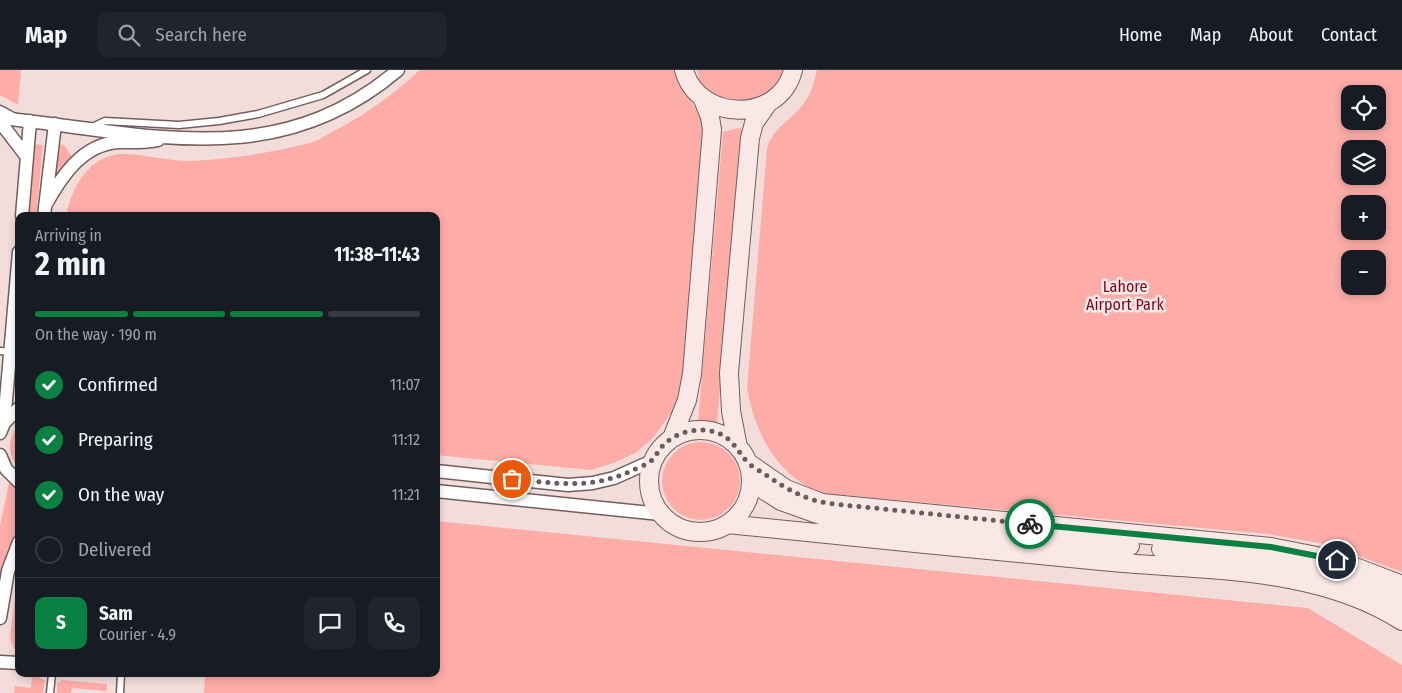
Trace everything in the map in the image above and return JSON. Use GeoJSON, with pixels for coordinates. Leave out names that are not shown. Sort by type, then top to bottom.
{"type":"FeatureCollection","features":[{"type":"Feature","properties":{"kind":"street"},"geometry":{"type":"LineString","coordinates":[[0,117],[173,138],[220,140],[250,138],[290,129],[326,116],[356,99],[398,70]]}},
{"type":"Feature","properties":{"kind":"street"},"geometry":{"type":"LineString","coordinates":[[684,70],[691,85],[702,97],[718,106],[737,111],[757,108],[768,103],[783,90],[793,70]]}},
{"type":"Feature","properties":{"kind":"street"},"geometry":{"type":"LineString","coordinates":[[672,438],[687,400],[692,374],[712,130],[710,117],[702,97]]}},
{"type":"Feature","properties":{"kind":"street"},"geometry":{"type":"LineString","coordinates":[[738,447],[731,411],[730,373],[752,131],[768,103]]}},
{"type":"Feature","properties":{"kind":"street"},"geometry":{"type":"LineString","coordinates":[[22,212],[27,157],[26,121]]}},
{"type":"Feature","properties":{"kind":"street"},"geometry":{"type":"LineString","coordinates":[[0,122],[27,157]]}},
{"type":"Feature","properties":{"kind":"street"},"geometry":{"type":"LineString","coordinates":[[44,211],[55,124]]}},
{"type":"Feature","properties":{"kind":"street"},"geometry":{"type":"LineString","coordinates":[[44,211],[68,169],[94,150],[112,144],[138,144],[173,138]]}},
{"type":"Feature","properties":{"kind":"street"},"geometry":{"type":"LineString","coordinates":[[2,428],[5,351],[15,280]]}},
{"type":"Feature","properties":{"kind":"street"},"geometry":{"type":"LineString","coordinates":[[2,428],[15,413]]}},
{"type":"Feature","properties":{"kind":"street"},"geometry":{"type":"LineString","coordinates":[[699,430],[714,432],[727,438],[738,447],[747,462],[751,482],[744,506],[727,524],[710,531],[692,531],[669,522],[660,514],[650,492],[648,476],[652,461],[660,448],[672,438],[685,432],[699,430]]}},
{"type":"Feature","properties":{"kind":"street"},"geometry":{"type":"LineString","coordinates":[[0,461],[15,479]]}},
{"type":"Feature","properties":{"kind":"street"},"geometry":{"type":"LineString","coordinates":[[440,471],[568,485],[593,484],[614,478],[652,461]]}},
{"type":"Feature","properties":{"kind":"street"},"geometry":{"type":"LineString","coordinates":[[747,462],[786,489],[822,503],[1271,547],[1337,560],[1402,585]]}},
{"type":"Feature","properties":{"kind":"street"},"geometry":{"type":"LineString","coordinates":[[751,482],[781,501],[826,516],[1268,560],[1352,580],[1402,604]]}},
{"type":"Feature","properties":{"kind":"street"},"geometry":{"type":"LineString","coordinates":[[440,490],[660,514]]}},
{"type":"Feature","properties":{"kind":"street"},"geometry":{"type":"LineString","coordinates":[[727,524],[1154,567],[1262,574],[1329,589],[1379,606],[1402,621]]}},
{"type":"Feature","properties":{"kind":"street"},"geometry":{"type":"LineString","coordinates":[[0,618],[8,571],[15,553]]}},
{"type":"Feature","properties":{"kind":"street"},"geometry":{"type":"LineString","coordinates":[[0,662],[15,663]]}},
{"type":"Feature","properties":{"kind":"lane"},"geometry":{"type":"LineString","coordinates":[[90,128],[106,121],[179,125],[220,121],[258,114],[323,95],[367,70]]}},
{"type":"Feature","properties":{"kind":"lane"},"geometry":{"type":"LineString","coordinates":[[0,110],[26,121]]}},
{"type":"Feature","properties":{"kind":"lane"},"geometry":{"type":"LineString","coordinates":[[50,693],[52,677]]}},
{"type":"Feature","properties":{"kind":"lane"},"geometry":{"type":"LineString","coordinates":[[120,693],[121,677]]}},
{"type":"Feature","properties":{"kind":"green space"},"geometry":{"type":"Polygon","coordinates":[[[0,70],[21,70],[18,105],[0,95],[0,70]]]}},
{"type":"Feature","properties":{"kind":"green space"},"geometry":{"type":"Polygon","coordinates":[[[420,70],[679,70],[684,88],[705,129],[682,385],[673,410],[654,437],[637,452],[616,462],[591,470],[440,455],[440,212],[67,212],[78,183],[85,173],[102,159],[113,155],[126,154],[190,161],[265,153],[295,147],[310,143],[346,125],[389,96],[420,70]]]}},
{"type":"Feature","properties":{"kind":"green space"},"geometry":{"type":"Polygon","coordinates":[[[697,70],[783,70],[777,85],[767,95],[754,102],[739,104],[725,102],[712,95],[702,85],[697,70]]]}},
{"type":"Feature","properties":{"kind":"green space","name":"Lahore Airport Park"},"geometry":{"type":"Polygon","coordinates":[[[817,70],[1402,70],[1402,572],[1325,544],[1267,534],[820,493],[791,475],[770,450],[762,436],[747,388],[767,148],[778,129],[807,99],[817,70]]]}},
{"type":"Feature","properties":{"kind":"green space"},"geometry":{"type":"Polygon","coordinates":[[[738,128],[743,133],[717,423],[698,422],[723,132],[738,128]]]}},
{"type":"Feature","properties":{"kind":"green space"},"geometry":{"type":"Polygon","coordinates":[[[33,144],[43,145],[36,212],[28,212],[33,144]]]}},
{"type":"Feature","properties":{"kind":"green space"},"geometry":{"type":"Polygon","coordinates":[[[57,144],[64,145],[74,159],[54,181],[57,144]]]}},
{"type":"Feature","properties":{"kind":"green space"},"geometry":{"type":"Polygon","coordinates":[[[15,429],[15,463],[10,452],[15,429]]]}},
{"type":"Feature","properties":{"kind":"green space"},"geometry":{"type":"Polygon","coordinates":[[[693,442],[709,442],[723,448],[734,459],[740,473],[740,489],[734,503],[723,514],[709,520],[693,520],[679,514],[668,503],[662,489],[662,473],[668,459],[679,448],[693,442]]]}},
{"type":"Feature","properties":{"kind":"green space"},"geometry":{"type":"Polygon","coordinates":[[[9,483],[15,487],[15,542],[0,590],[0,526],[9,483]]]}},
{"type":"Feature","properties":{"kind":"green space"},"geometry":{"type":"Polygon","coordinates":[[[440,521],[1308,608],[1402,665],[1402,693],[204,693],[205,677],[440,677],[440,521]]]}},
{"type":"Feature","properties":{"kind":"green space"},"geometry":{"type":"Polygon","coordinates":[[[15,599],[15,649],[10,638],[15,599]]]}},
{"type":"Feature","properties":{"kind":"green space"},"geometry":{"type":"Polygon","coordinates":[[[32,677],[45,680],[43,693],[14,693],[15,686],[31,688],[32,677]]]}},
{"type":"Feature","properties":{"kind":"green space"},"geometry":{"type":"Polygon","coordinates":[[[62,680],[107,684],[107,691],[72,688],[71,693],[57,693],[57,683],[62,680]]]}},
{"type":"Feature","properties":{"kind":"way so far"},"geometry":{"type":"LineString","coordinates":[[512,479],[568,485],[593,484],[614,478],[652,461],[660,448],[672,438],[685,432],[699,430],[714,432],[727,438],[738,447],[747,462],[786,489],[810,500],[822,503],[1030,524]]}},
{"type":"Feature","properties":{"kind":"route"},"geometry":{"type":"LineString","coordinates":[[1030,524],[1271,547],[1337,560]]}}]}
